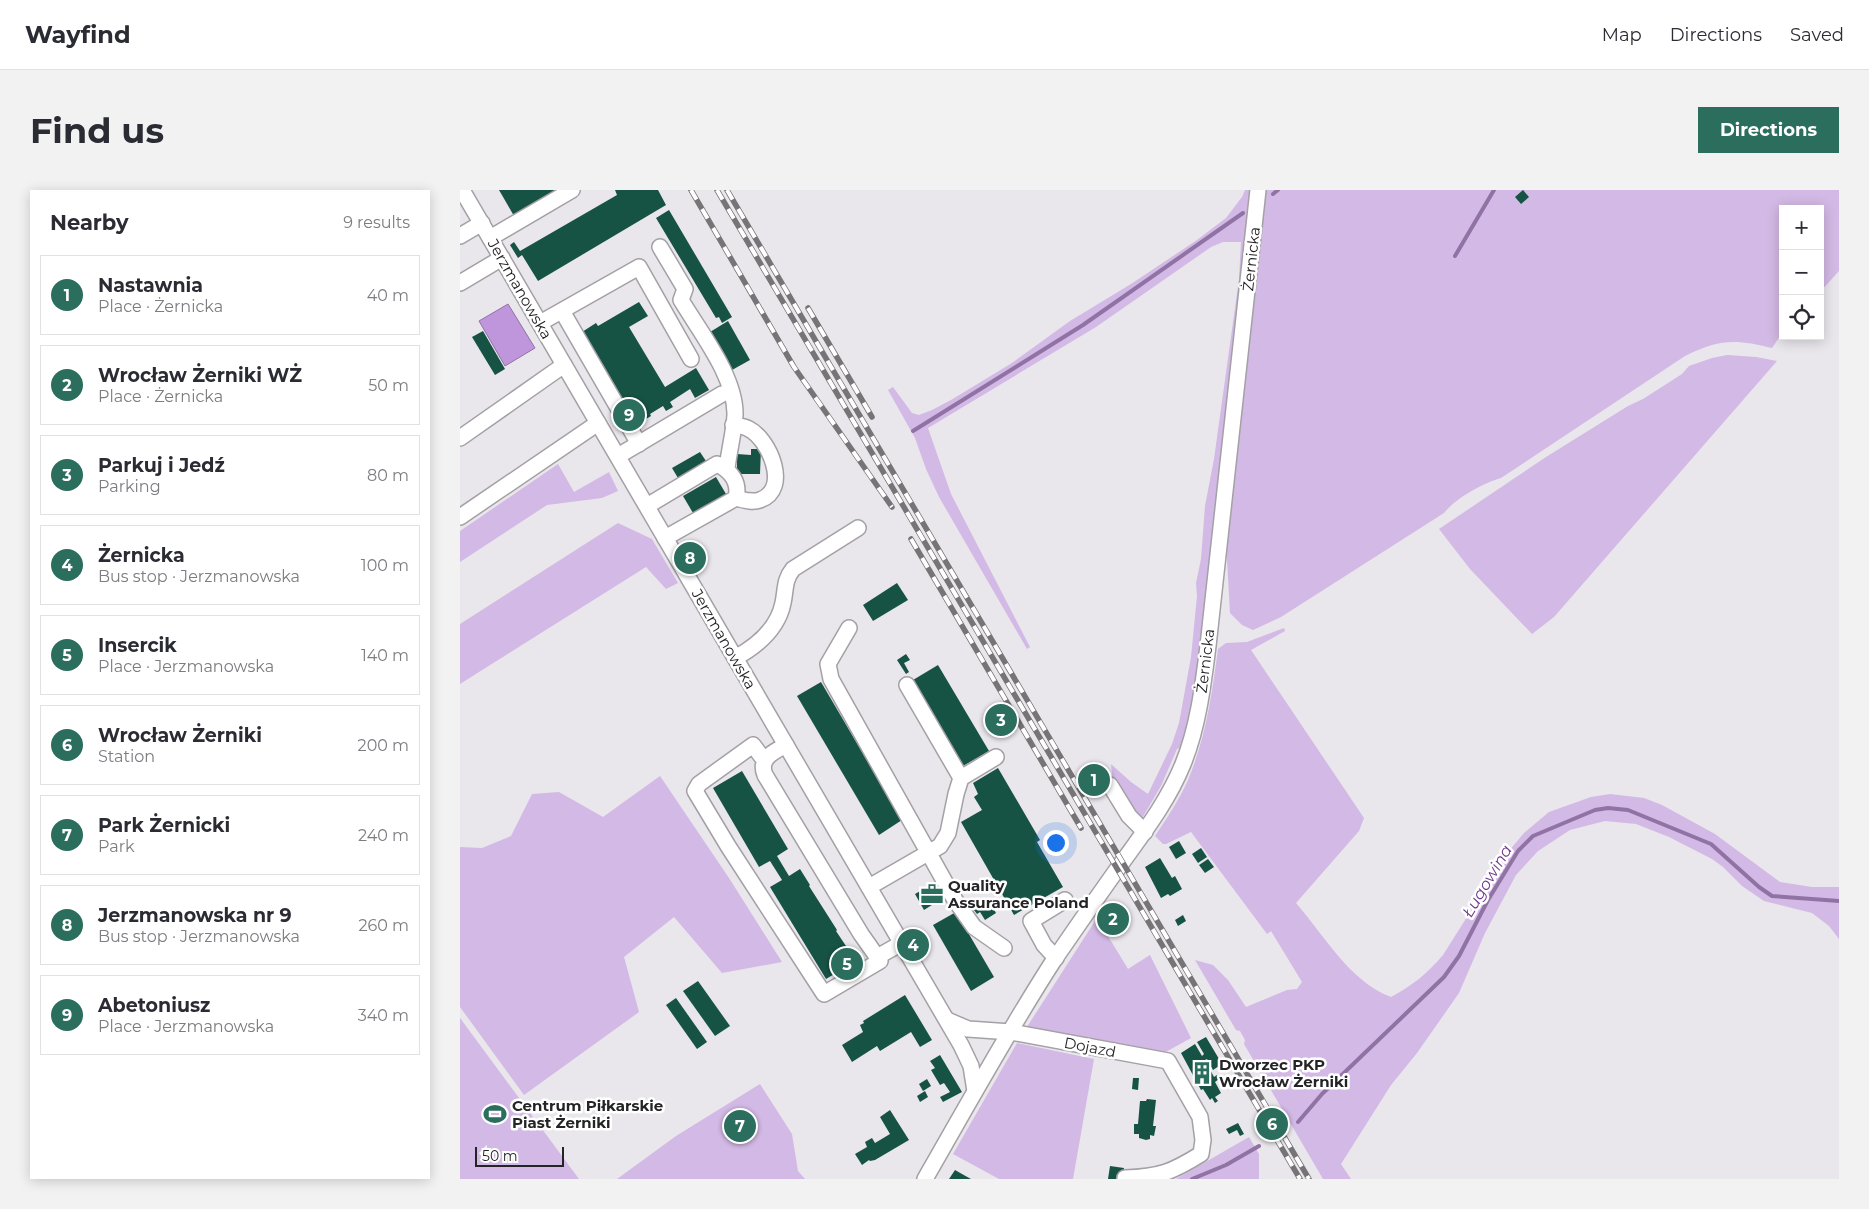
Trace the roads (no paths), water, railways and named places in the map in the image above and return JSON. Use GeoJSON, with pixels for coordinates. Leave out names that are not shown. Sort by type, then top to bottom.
{"type":"FeatureCollection","features":[{"type":"Feature","properties":{"kind":"street","name":"Jerzmanowska"},"geometry":{"type":"LineString","coordinates":[[462,190],[947,1020],[971,1066],[975,1091]]}},
{"type":"Feature","properties":{"kind":"street"},"geometry":{"type":"LineString","coordinates":[[490,238],[572,190]]}},
{"type":"Feature","properties":{"kind":"street","name":"Żernicka"},"geometry":{"type":"LineString","coordinates":[[926,1179],[975,1091],[1056,958],[1084,915],[1145,832],[1176,779],[1190,744],[1198,713],[1208,646],[1258,190]]}},
{"type":"Feature","properties":{"kind":"street"},"geometry":{"type":"LineString","coordinates":[[460,236],[482,223]]}},
{"type":"Feature","properties":{"kind":"street"},"geometry":{"type":"LineString","coordinates":[[660,247],[685,288],[681,300],[727,376],[733,393],[735,415],[726,468]]}},
{"type":"Feature","properties":{"kind":"street"},"geometry":{"type":"LineString","coordinates":[[460,283],[502,258]]}},
{"type":"Feature","properties":{"kind":"street"},"geometry":{"type":"LineString","coordinates":[[540,323],[639,267],[691,359]]}},
{"type":"Feature","properties":{"kind":"street"},"geometry":{"type":"LineString","coordinates":[[562,311],[639,444]]}},
{"type":"Feature","properties":{"kind":"street"},"geometry":{"type":"LineString","coordinates":[[460,438],[564,365]]}},
{"type":"Feature","properties":{"kind":"street"},"geometry":{"type":"LineString","coordinates":[[618,456],[722,394]]}},
{"type":"Feature","properties":{"kind":"street"},"geometry":{"type":"LineString","coordinates":[[460,517],[598,423]]}},
{"type":"Feature","properties":{"kind":"street"},"geometry":{"type":"LineString","coordinates":[[665,538],[736,498],[750,502],[760,500],[773,490],[776,475],[769,454],[759,437],[748,428],[733,425]]}},
{"type":"Feature","properties":{"kind":"street"},"geometry":{"type":"LineString","coordinates":[[646,506],[717,464],[726,468],[735,478],[738,490],[736,498]]}},
{"type":"Feature","properties":{"kind":"street"},"geometry":{"type":"LineString","coordinates":[[735,658],[764,637],[774,624],[781,612],[787,576],[793,569],[858,528]]}},
{"type":"Feature","properties":{"kind":"street"},"geometry":{"type":"LineString","coordinates":[[849,628],[828,664],[831,679],[955,900],[974,927],[1004,948]]}},
{"type":"Feature","properties":{"kind":"street"},"geometry":{"type":"LineString","coordinates":[[907,685],[961,778]]}},
{"type":"Feature","properties":{"kind":"street"},"geometry":{"type":"LineString","coordinates":[[764,760],[753,745],[699,784],[695,791],[728,846],[824,994],[880,961],[861,934],[765,774],[763,768],[764,760],[767,756],[786,745]]}},
{"type":"Feature","properties":{"kind":"street"},"geometry":{"type":"LineString","coordinates":[[869,887],[940,846],[948,833],[961,778],[996,757]]}},
{"type":"Feature","properties":{"kind":"street"},"geometry":{"type":"LineString","coordinates":[[1110,785],[1129,816],[1145,832]]}},
{"type":"Feature","properties":{"kind":"street"},"geometry":{"type":"LineString","coordinates":[[1056,958],[1044,945],[1031,921],[1064,900]]}},
{"type":"Feature","properties":{"kind":"street"},"geometry":{"type":"LineString","coordinates":[[877,957],[902,943]]}},
{"type":"Feature","properties":{"kind":"street","name":"Dojazd"},"geometry":{"type":"LineString","coordinates":[[947,1020],[968,1029],[1011,1032],[1168,1062],[1200,1116],[1203,1140],[1201,1154],[1166,1173],[1150,1177],[1125,1178]]}},
{"type":"Feature","properties":{"kind":"waterway"},"geometry":{"type":"LineString","coordinates":[[1273,194],[1278,190]]}},
{"type":"Feature","properties":{"kind":"waterway"},"geometry":{"type":"LineString","coordinates":[[1455,256],[1494,190]]}},
{"type":"Feature","properties":{"kind":"waterway"},"geometry":{"type":"LineString","coordinates":[[913,431],[1083,325],[1243,213]]}},
{"type":"Feature","properties":{"kind":"waterway","name":"Ługowina"},"geometry":{"type":"LineString","coordinates":[[1298,1122],[1322,1094],[1444,977],[1459,956],[1488,900],[1518,851],[1533,836],[1595,810],[1608,808],[1628,810],[1711,844],[1759,887],[1772,896],[1839,901]]}},
{"type":"Feature","properties":{"kind":"waterway","name":"Ługowina"},"geometry":{"type":"LineString","coordinates":[[1192,1179],[1226,1165],[1259,1146]]}},
{"type":"Feature","properties":{"kind":"railway"},"geometry":{"type":"LineString","coordinates":[[691,190],[794,367],[892,507]]}},
{"type":"Feature","properties":{"kind":"railway"},"geometry":{"type":"LineString","coordinates":[[717,190],[1300,1179]]}},
{"type":"Feature","properties":{"kind":"railway"},"geometry":{"type":"LineString","coordinates":[[727,190],[1309,1179]]}},
{"type":"Feature","properties":{"kind":"railway"},"geometry":{"type":"LineString","coordinates":[[808,308],[872,417]]}},
{"type":"Feature","properties":{"kind":"railway"},"geometry":{"type":"LineString","coordinates":[[911,539],[1081,828]]}},
{"type":"Feature","properties":{"kind":"place","name":"Abetoniusz"},"geometry":{"type":"Point","coordinates":[629,415]}},
{"type":"Feature","properties":{"kind":"place","name":"Jerzmanowska nr 9"},"geometry":{"type":"Point","coordinates":[690,558]}},
{"type":"Feature","properties":{"kind":"place","name":"Parkuj i Jedź"},"geometry":{"type":"Point","coordinates":[1001,720]}},
{"type":"Feature","properties":{"kind":"place","name":"Nastawnia"},"geometry":{"type":"Point","coordinates":[1094,780]}},
{"type":"Feature","properties":{"kind":"place","name":"Quality Assurance Poland"},"geometry":{"type":"Point","coordinates":[932,894]}},
{"type":"Feature","properties":{"kind":"place","name":"Wrocław Żerniki WŻ"},"geometry":{"type":"Point","coordinates":[1113,919]}},
{"type":"Feature","properties":{"kind":"place","name":"Żernicka"},"geometry":{"type":"Point","coordinates":[913,945]}},
{"type":"Feature","properties":{"kind":"place","name":"Insercik"},"geometry":{"type":"Point","coordinates":[847,964]}},
{"type":"Feature","properties":{"kind":"place","name":"Dworzec PKP Wrocław Żerniki"},"geometry":{"type":"Point","coordinates":[1202,1073]}},
{"type":"Feature","properties":{"kind":"place","name":"Centrum Piłkarskie Piast Żerniki"},"geometry":{"type":"Point","coordinates":[495,1114]}},
{"type":"Feature","properties":{"kind":"place","name":"Wrocław Żerniki"},"geometry":{"type":"Point","coordinates":[1272,1124]}},
{"type":"Feature","properties":{"kind":"place","name":"Park Żernicki"},"geometry":{"type":"Point","coordinates":[740,1126]}}]}
